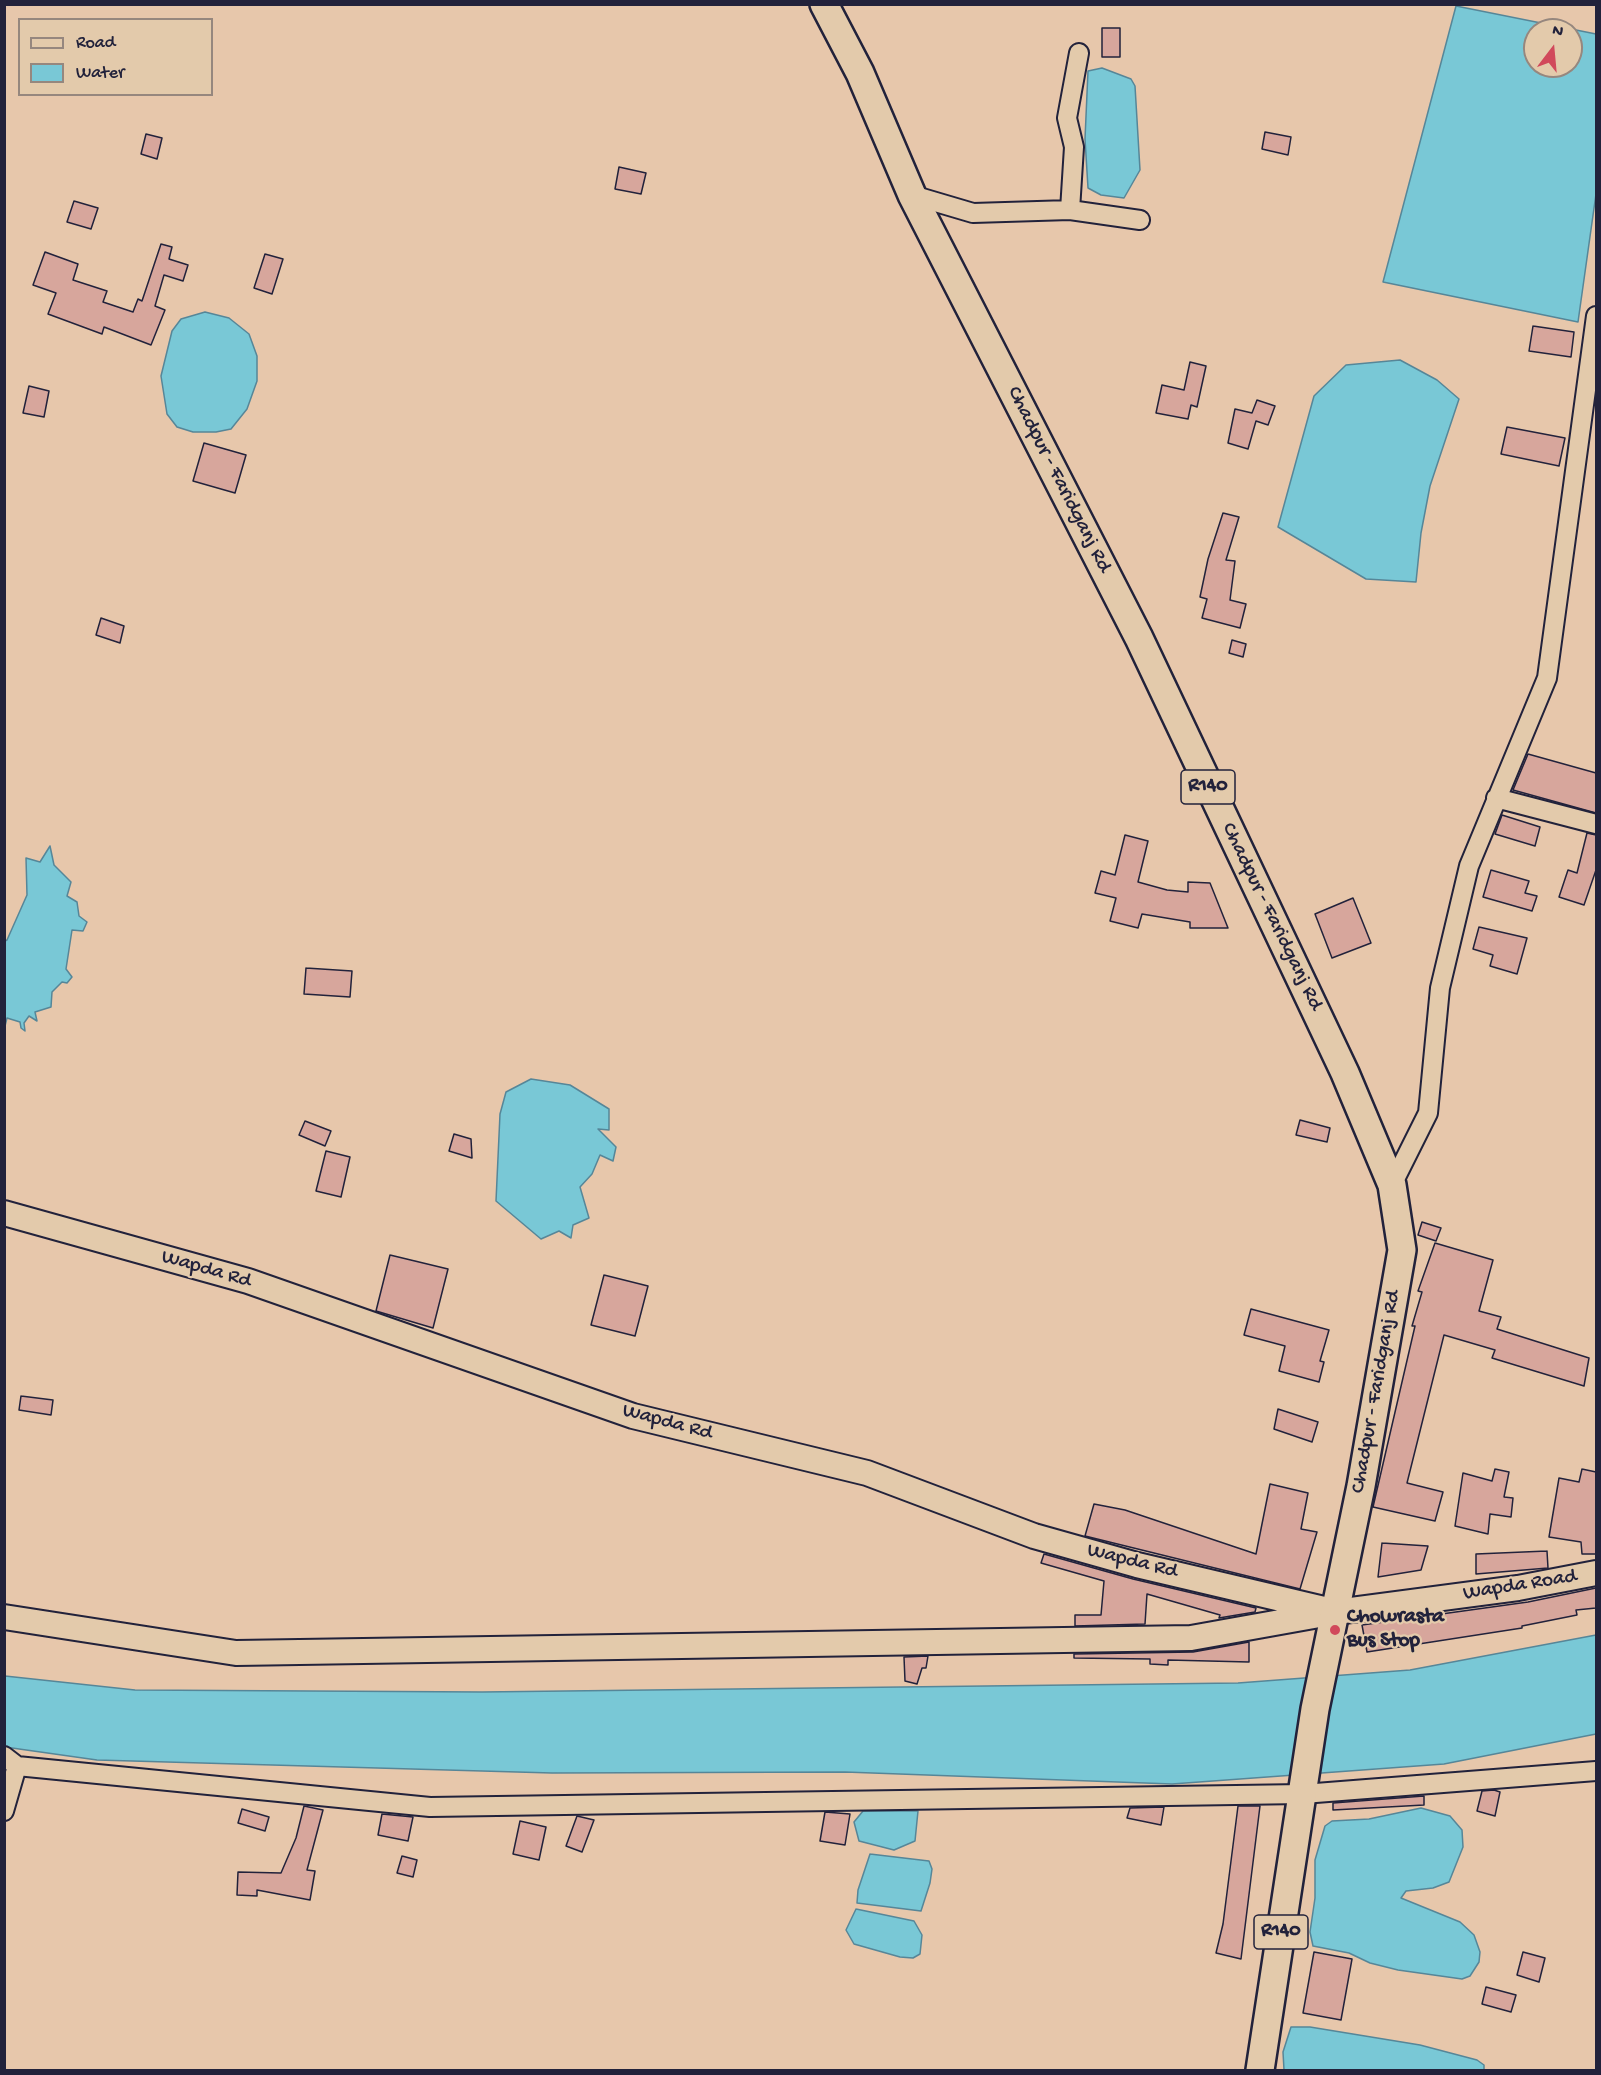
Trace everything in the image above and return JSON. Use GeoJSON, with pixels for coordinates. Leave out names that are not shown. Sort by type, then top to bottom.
{"type":"FeatureCollection","features":[{"type":"Feature","properties":{"kind":"main road","name":"Chadpur - Faridganj Rd"},"geometry":{"type":"LineString","coordinates":[[824,4],[860,73],[912,195],[1139,638],[1205,781],[1302,979],[1392,1185],[1401,1250],[1361,1486],[1336,1612]]}},
{"type":"Feature","properties":{"kind":"main road","name":"Wapda Rd"},"geometry":{"type":"LineString","coordinates":[[4,1213],[248,1281],[633,1416],[867,1473],[1034,1536],[1137,1565],[1336,1612]]}},
{"type":"Feature","properties":{"kind":"main road","name":"Wapda Road"},"geometry":{"type":"LineString","coordinates":[[4,1617],[236,1653],[1191,1638],[1336,1612],[1518,1588],[1596,1573]]}},
{"type":"Feature","properties":{"kind":"main road","name":"R140"},"geometry":{"type":"LineString","coordinates":[[1260,2070],[1315,1709],[1336,1612]]}},
{"type":"Feature","properties":{"kind":"street"},"geometry":{"type":"LineString","coordinates":[[1070,210],[1074,147],[1067,118],[1079,53]]}},
{"type":"Feature","properties":{"kind":"street"},"geometry":{"type":"LineString","coordinates":[[912,195],[973,213],[1070,210],[1140,220]]}},
{"type":"Feature","properties":{"kind":"street"},"geometry":{"type":"LineString","coordinates":[[1392,1185],[1428,1113],[1440,988],[1469,866],[1547,678],[1596,316]]}},
{"type":"Feature","properties":{"kind":"street"},"geometry":{"type":"LineString","coordinates":[[1496,798],[1596,824]]}},
{"type":"Feature","properties":{"kind":"street"},"geometry":{"type":"LineString","coordinates":[[4,1811],[11,1761],[430,1807],[1303,1794],[1596,1771]]}},
{"type":"Feature","properties":{"kind":"water"},"geometry":{"type":"Polygon","coordinates":[[[1456,6],[1523,19],[1523,78],[1583,78],[1583,31],[1596,34],[1596,194],[1578,322],[1383,282],[1456,6]]]}},
{"type":"Feature","properties":{"kind":"water"},"geometry":{"type":"Polygon","coordinates":[[[1102,68],[1131,79],[1135,86],[1140,170],[1124,198],[1101,195],[1088,188],[1085,139],[1088,71],[1102,68]]]}},
{"type":"Feature","properties":{"kind":"water"},"geometry":{"type":"Polygon","coordinates":[[[205,312],[229,318],[249,334],[257,356],[257,381],[247,409],[231,429],[216,432],[193,432],[177,427],[167,414],[161,376],[172,331],[181,319],[205,312]]]}},
{"type":"Feature","properties":{"kind":"water"},"geometry":{"type":"Polygon","coordinates":[[[1400,360],[1437,380],[1459,399],[1430,486],[1421,533],[1416,582],[1366,579],[1278,527],[1314,396],[1346,365],[1400,360]]]}},
{"type":"Feature","properties":{"kind":"water"},"geometry":{"type":"Polygon","coordinates":[[[50,846],[54,865],[71,882],[67,896],[77,902],[79,916],[87,922],[83,931],[72,930],[66,969],[72,977],[67,983],[62,982],[52,992],[51,1007],[35,1012],[37,1021],[29,1016],[24,1023],[25,1031],[21,1028],[20,1022],[7,1018],[5,1026],[5,941],[27,895],[26,858],[40,862],[50,846]]]}},
{"type":"Feature","properties":{"kind":"water"},"geometry":{"type":"Polygon","coordinates":[[[531,1079],[570,1085],[609,1109],[609,1130],[598,1129],[616,1147],[613,1161],[600,1155],[592,1174],[580,1187],[589,1218],[573,1225],[571,1238],[559,1231],[541,1239],[496,1201],[500,1114],[506,1092],[531,1079]]]}},
{"type":"Feature","properties":{"kind":"water"},"geometry":{"type":"Polygon","coordinates":[[[1596,1635],[1596,1734],[1444,1764],[1172,1784],[845,1772],[552,1773],[97,1760],[5,1747],[5,1676],[135,1690],[482,1692],[1238,1683],[1410,1670],[1596,1635]]]}},
{"type":"Feature","properties":{"kind":"water"},"geometry":{"type":"Polygon","coordinates":[[[1421,1808],[1450,1816],[1462,1830],[1463,1847],[1449,1882],[1433,1888],[1406,1891],[1401,1898],[1460,1922],[1474,1935],[1480,1952],[1479,1962],[1470,1976],[1462,1979],[1398,1970],[1370,1963],[1349,1953],[1313,1946],[1310,1932],[1315,1898],[1315,1860],[1325,1826],[1332,1821],[1369,1819],[1421,1808]]]}},
{"type":"Feature","properties":{"kind":"water"},"geometry":{"type":"Polygon","coordinates":[[[863,1811],[918,1811],[915,1841],[894,1850],[859,1841],[854,1822],[863,1811]]]}},
{"type":"Feature","properties":{"kind":"water"},"geometry":{"type":"Polygon","coordinates":[[[870,1854],[929,1861],[932,1869],[930,1883],[921,1911],[857,1903],[858,1890],[870,1854]]]}},
{"type":"Feature","properties":{"kind":"water"},"geometry":{"type":"Polygon","coordinates":[[[856,1909],[914,1921],[922,1935],[920,1954],[913,1958],[900,1957],[854,1944],[846,1930],[856,1909]]]}},
{"type":"Feature","properties":{"kind":"water"},"geometry":{"type":"Polygon","coordinates":[[[1291,2027],[1310,2027],[1420,2045],[1477,2060],[1484,2065],[1484,2070],[1284,2070],[1283,2052],[1291,2027]]]}},
{"type":"Feature","properties":{"kind":"building"},"geometry":{"type":"Polygon","coordinates":[[[1102,28],[1120,28],[1120,57],[1102,57],[1102,28]]]}},
{"type":"Feature","properties":{"kind":"building"},"geometry":{"type":"Polygon","coordinates":[[[1265,132],[1291,137],[1288,155],[1262,149],[1265,132]]]}},
{"type":"Feature","properties":{"kind":"building"},"geometry":{"type":"Polygon","coordinates":[[[146,134],[162,138],[157,159],[141,154],[146,134]]]}},
{"type":"Feature","properties":{"kind":"building"},"geometry":{"type":"Polygon","coordinates":[[[619,167],[646,173],[641,194],[615,189],[619,167]]]}},
{"type":"Feature","properties":{"kind":"building"},"geometry":{"type":"Polygon","coordinates":[[[74,201],[98,208],[91,229],[67,222],[74,201]]]}},
{"type":"Feature","properties":{"kind":"building"},"geometry":{"type":"Polygon","coordinates":[[[161,244],[172,247],[169,259],[188,265],[183,281],[164,275],[155,306],[165,310],[151,345],[104,327],[102,334],[48,314],[56,293],[33,285],[45,252],[78,264],[73,280],[107,291],[103,302],[133,312],[138,299],[142,301],[161,244]]]}},
{"type":"Feature","properties":{"kind":"building"},"geometry":{"type":"Polygon","coordinates":[[[265,254],[283,259],[272,294],[254,288],[265,254]]]}},
{"type":"Feature","properties":{"kind":"building"},"geometry":{"type":"Polygon","coordinates":[[[1533,326],[1574,332],[1571,357],[1529,351],[1533,326]]]}},
{"type":"Feature","properties":{"kind":"building"},"geometry":{"type":"Polygon","coordinates":[[[1190,362],[1206,366],[1197,407],[1191,405],[1188,419],[1156,413],[1162,385],[1184,390],[1190,362]]]}},
{"type":"Feature","properties":{"kind":"building"},"geometry":{"type":"Polygon","coordinates":[[[29,386],[49,391],[44,417],[23,413],[29,386]]]}},
{"type":"Feature","properties":{"kind":"building"},"geometry":{"type":"Polygon","coordinates":[[[1257,400],[1275,406],[1268,425],[1256,421],[1248,449],[1228,443],[1235,409],[1252,413],[1257,400]]]}},
{"type":"Feature","properties":{"kind":"building"},"geometry":{"type":"Polygon","coordinates":[[[1507,427],[1565,438],[1559,466],[1501,454],[1507,427]]]}},
{"type":"Feature","properties":{"kind":"building"},"geometry":{"type":"Polygon","coordinates":[[[204,443],[246,455],[235,493],[193,481],[204,443]]]}},
{"type":"Feature","properties":{"kind":"building"},"geometry":{"type":"Polygon","coordinates":[[[1223,513],[1239,517],[1226,560],[1235,561],[1230,600],[1246,604],[1240,628],[1202,618],[1207,599],[1200,597],[1208,559],[1223,513]]]}},
{"type":"Feature","properties":{"kind":"building"},"geometry":{"type":"Polygon","coordinates":[[[101,618],[124,626],[120,643],[96,635],[101,618]]]}},
{"type":"Feature","properties":{"kind":"building"},"geometry":{"type":"Polygon","coordinates":[[[1232,640],[1246,644],[1243,657],[1229,653],[1232,640]]]}},
{"type":"Feature","properties":{"kind":"building"},"geometry":{"type":"Polygon","coordinates":[[[1528,754],[1596,773],[1596,813],[1513,790],[1528,754]]]}},
{"type":"Feature","properties":{"kind":"building"},"geometry":{"type":"Polygon","coordinates":[[[1502,815],[1540,827],[1535,846],[1495,834],[1502,815]]]}},
{"type":"Feature","properties":{"kind":"building"},"geometry":{"type":"Polygon","coordinates":[[[1587,833],[1596,835],[1596,870],[1584,905],[1559,897],[1568,870],[1577,873],[1587,833]]]}},
{"type":"Feature","properties":{"kind":"building"},"geometry":{"type":"Polygon","coordinates":[[[1125,835],[1148,841],[1138,882],[1167,890],[1188,892],[1188,882],[1210,883],[1228,928],[1190,928],[1190,922],[1142,914],[1138,928],[1110,921],[1116,898],[1095,893],[1101,871],[1115,875],[1125,835]]]}},
{"type":"Feature","properties":{"kind":"building"},"geometry":{"type":"Polygon","coordinates":[[[1491,870],[1529,881],[1525,893],[1537,896],[1532,911],[1483,897],[1491,870]]]}},
{"type":"Feature","properties":{"kind":"building"},"geometry":{"type":"Polygon","coordinates":[[[1353,898],[1371,943],[1332,958],[1315,914],[1353,898]]]}},
{"type":"Feature","properties":{"kind":"building"},"geometry":{"type":"Polygon","coordinates":[[[1479,927],[1527,938],[1517,974],[1490,966],[1493,955],[1473,949],[1479,927]]]}},
{"type":"Feature","properties":{"kind":"building"},"geometry":{"type":"Polygon","coordinates":[[[306,968],[352,971],[350,997],[304,994],[306,968]]]}},
{"type":"Feature","properties":{"kind":"building"},"geometry":{"type":"Polygon","coordinates":[[[1300,1120],[1330,1128],[1327,1142],[1296,1135],[1300,1120]]]}},
{"type":"Feature","properties":{"kind":"building"},"geometry":{"type":"Polygon","coordinates":[[[305,1121],[331,1131],[325,1146],[299,1135],[305,1121]]]}},
{"type":"Feature","properties":{"kind":"building"},"geometry":{"type":"Polygon","coordinates":[[[454,1134],[471,1139],[472,1158],[449,1151],[454,1134]]]}},
{"type":"Feature","properties":{"kind":"building"},"geometry":{"type":"Polygon","coordinates":[[[326,1151],[350,1157],[341,1197],[316,1191],[326,1151]]]}},
{"type":"Feature","properties":{"kind":"building"},"geometry":{"type":"Polygon","coordinates":[[[1422,1222],[1441,1228],[1436,1241],[1418,1235],[1422,1222]]]}},
{"type":"Feature","properties":{"kind":"building"},"geometry":{"type":"Polygon","coordinates":[[[1435,1243],[1493,1260],[1479,1311],[1501,1317],[1497,1329],[1589,1358],[1584,1386],[1492,1358],[1495,1350],[1444,1335],[1407,1483],[1443,1492],[1435,1521],[1373,1507],[1415,1326],[1412,1326],[1422,1292],[1418,1291],[1435,1243]]]}},
{"type":"Feature","properties":{"kind":"building"},"geometry":{"type":"Polygon","coordinates":[[[390,1255],[448,1269],[433,1328],[376,1311],[390,1255]]]}},
{"type":"Feature","properties":{"kind":"building"},"geometry":{"type":"Polygon","coordinates":[[[604,1275],[648,1286],[635,1336],[591,1325],[604,1275]]]}},
{"type":"Feature","properties":{"kind":"building"},"geometry":{"type":"Polygon","coordinates":[[[1251,1309],[1329,1330],[1320,1361],[1324,1362],[1319,1382],[1279,1371],[1285,1346],[1244,1335],[1251,1309]]]}},
{"type":"Feature","properties":{"kind":"building"},"geometry":{"type":"Polygon","coordinates":[[[21,1396],[53,1400],[51,1415],[19,1410],[21,1396]]]}},
{"type":"Feature","properties":{"kind":"building"},"geometry":{"type":"Polygon","coordinates":[[[1278,1409],[1318,1422],[1312,1442],[1274,1429],[1278,1409]]]}},
{"type":"Feature","properties":{"kind":"building"},"geometry":{"type":"Polygon","coordinates":[[[1495,1469],[1509,1472],[1504,1497],[1513,1498],[1511,1517],[1490,1514],[1488,1534],[1455,1526],[1463,1473],[1492,1481],[1495,1469]]]}},
{"type":"Feature","properties":{"kind":"building"},"geometry":{"type":"Polygon","coordinates":[[[1582,1469],[1596,1472],[1596,1554],[1582,1554],[1581,1542],[1549,1537],[1559,1478],[1579,1482],[1582,1469]]]}},
{"type":"Feature","properties":{"kind":"building"},"geometry":{"type":"Polygon","coordinates":[[[1270,1484],[1308,1493],[1301,1529],[1317,1532],[1300,1589],[1085,1536],[1094,1504],[1125,1510],[1256,1554],[1270,1484]]]}},
{"type":"Feature","properties":{"kind":"building"},"geometry":{"type":"Polygon","coordinates":[[[1382,1543],[1428,1546],[1421,1570],[1378,1577],[1382,1543]]]}},
{"type":"Feature","properties":{"kind":"building"},"geometry":{"type":"Polygon","coordinates":[[[1547,1551],[1548,1568],[1476,1574],[1476,1554],[1547,1551]]]}},
{"type":"Feature","properties":{"kind":"building"},"geometry":{"type":"Polygon","coordinates":[[[1044,1554],[1133,1579],[1256,1608],[1255,1612],[1219,1618],[1220,1615],[1147,1594],[1145,1624],[1075,1626],[1075,1615],[1101,1615],[1104,1581],[1041,1563],[1044,1554]]]}},
{"type":"Feature","properties":{"kind":"building"},"geometry":{"type":"Polygon","coordinates":[[[1596,1588],[1596,1608],[1576,1610],[1577,1615],[1522,1626],[1522,1628],[1367,1652],[1362,1625],[1528,1602],[1596,1588]]]}},
{"type":"Feature","properties":{"kind":"building"},"geometry":{"type":"Polygon","coordinates":[[[1249,1642],[1249,1662],[1168,1660],[1168,1665],[1150,1664],[1150,1659],[1074,1658],[1074,1654],[1193,1652],[1249,1642]]]}},
{"type":"Feature","properties":{"kind":"building"},"geometry":{"type":"Polygon","coordinates":[[[928,1656],[926,1668],[922,1668],[917,1684],[905,1681],[904,1657],[928,1656]]]}},
{"type":"Feature","properties":{"kind":"building"},"geometry":{"type":"Polygon","coordinates":[[[1482,1791],[1500,1792],[1495,1816],[1477,1811],[1482,1791]]]}},
{"type":"Feature","properties":{"kind":"building"},"geometry":{"type":"Polygon","coordinates":[[[1424,1796],[1424,1805],[1333,1810],[1333,1803],[1424,1796]]]}},
{"type":"Feature","properties":{"kind":"building"},"geometry":{"type":"Polygon","coordinates":[[[304,1806],[323,1810],[307,1870],[315,1871],[310,1900],[257,1890],[257,1896],[237,1895],[238,1872],[281,1873],[296,1838],[304,1806]]]}},
{"type":"Feature","properties":{"kind":"building"},"geometry":{"type":"Polygon","coordinates":[[[1238,1806],[1260,1806],[1241,1959],[1216,1953],[1223,1924],[1238,1806]]]}},
{"type":"Feature","properties":{"kind":"building"},"geometry":{"type":"Polygon","coordinates":[[[1164,1807],[1161,1825],[1127,1818],[1130,1808],[1164,1807]]]}},
{"type":"Feature","properties":{"kind":"building"},"geometry":{"type":"Polygon","coordinates":[[[242,1809],[269,1817],[265,1831],[238,1823],[242,1809]]]}},
{"type":"Feature","properties":{"kind":"building"},"geometry":{"type":"Polygon","coordinates":[[[825,1812],[850,1814],[845,1845],[820,1841],[825,1812]]]}},
{"type":"Feature","properties":{"kind":"building"},"geometry":{"type":"Polygon","coordinates":[[[382,1814],[413,1817],[408,1841],[378,1835],[382,1814]]]}},
{"type":"Feature","properties":{"kind":"building"},"geometry":{"type":"Polygon","coordinates":[[[577,1816],[594,1820],[582,1852],[566,1846],[577,1816]]]}},
{"type":"Feature","properties":{"kind":"building"},"geometry":{"type":"Polygon","coordinates":[[[520,1821],[546,1827],[539,1860],[513,1854],[520,1821]]]}},
{"type":"Feature","properties":{"kind":"building"},"geometry":{"type":"Polygon","coordinates":[[[402,1856],[417,1860],[413,1877],[397,1873],[402,1856]]]}},
{"type":"Feature","properties":{"kind":"building"},"geometry":{"type":"Polygon","coordinates":[[[1314,1952],[1352,1959],[1341,2020],[1303,2013],[1314,1952]]]}},
{"type":"Feature","properties":{"kind":"building"},"geometry":{"type":"Polygon","coordinates":[[[1523,1952],[1545,1958],[1539,1982],[1517,1975],[1523,1952]]]}},
{"type":"Feature","properties":{"kind":"building"},"geometry":{"type":"Polygon","coordinates":[[[1486,1987],[1516,1995],[1511,2012],[1482,2004],[1486,1987]]]}},
{"type":"Feature","properties":{"kind":"place","name":"Chowrasta Bus Stop"},"geometry":{"type":"Point","coordinates":[1335,1630]}}]}
